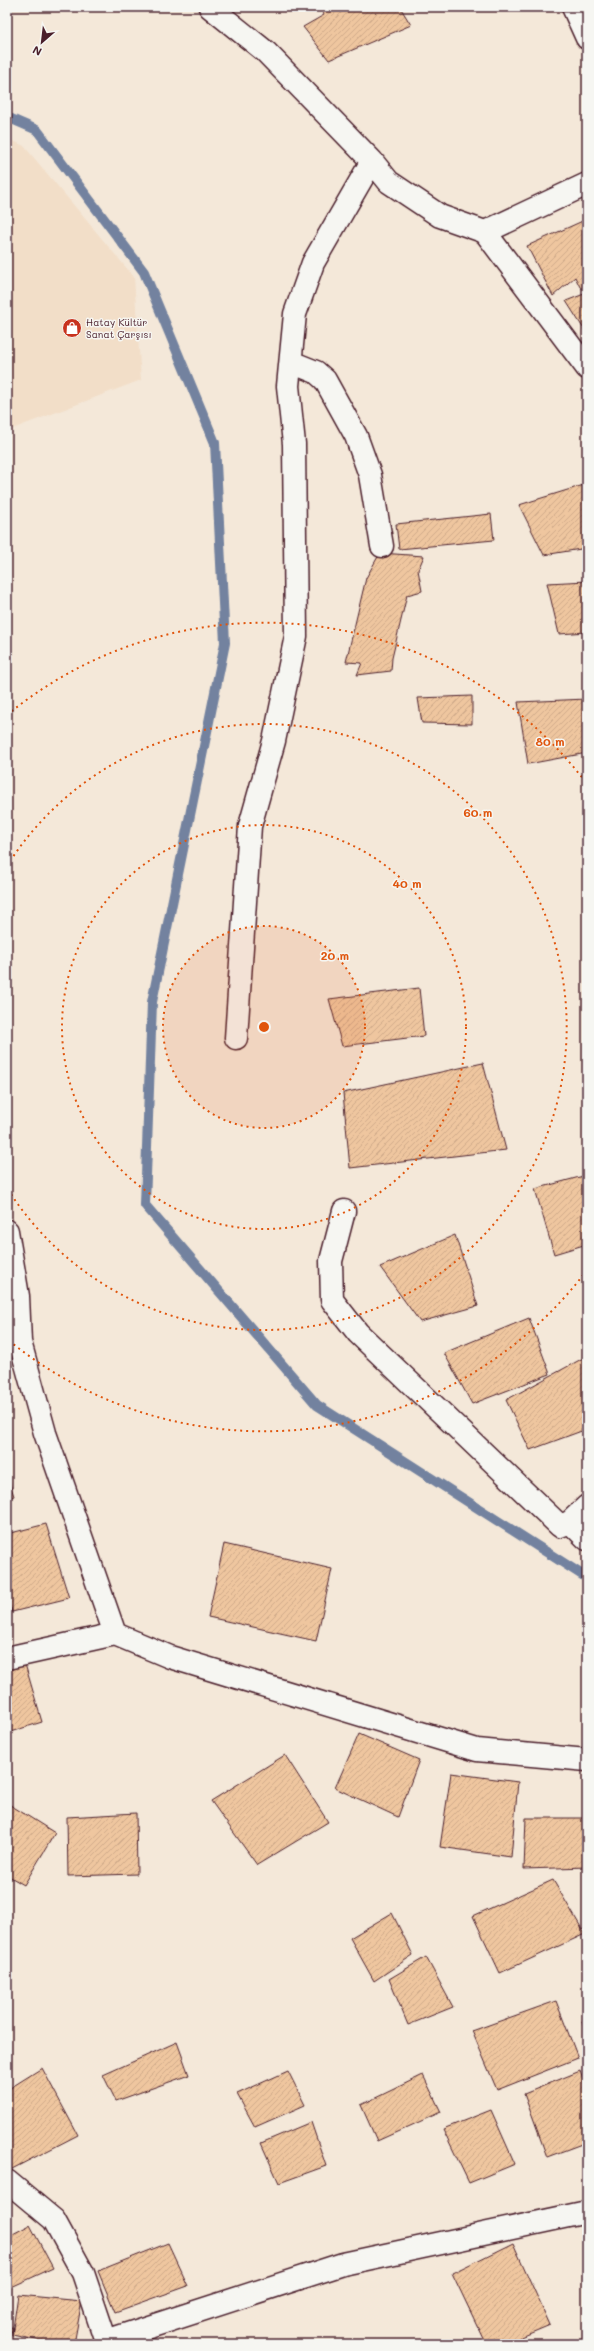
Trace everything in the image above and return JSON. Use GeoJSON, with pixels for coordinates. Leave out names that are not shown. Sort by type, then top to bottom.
{"type":"FeatureCollection","features":[{"type":"Feature","properties":{"kind":"street"},"geometry":{"type":"LineString","coordinates":[[210,7],[266,52],[372,161],[389,182],[440,216],[485,232],[587,368]]}},
{"type":"Feature","properties":{"kind":"street"},"geometry":{"type":"LineString","coordinates":[[573,7],[587,38]]}},
{"type":"Feature","properties":{"kind":"street"},"geometry":{"type":"LineString","coordinates":[[236,1038],[250,826],[274,741],[296,636],[294,444],[288,386],[296,314],[313,263],[372,161]]}},
{"type":"Feature","properties":{"kind":"street"},"geometry":{"type":"LineString","coordinates":[[485,232],[587,184]]}},
{"type":"Feature","properties":{"kind":"street"},"geometry":{"type":"LineString","coordinates":[[291,362],[303,366],[325,380],[356,436],[370,475],[382,546]]}},
{"type":"Feature","properties":{"kind":"street"},"geometry":{"type":"LineString","coordinates":[[344,1211],[331,1261],[332,1300],[358,1333],[560,1526],[570,1522],[587,1506]]}},
{"type":"Feature","properties":{"kind":"street"},"geometry":{"type":"LineString","coordinates":[[7,1231],[18,1296],[20,1342],[45,1433],[115,1634]]}},
{"type":"Feature","properties":{"kind":"street"},"geometry":{"type":"LineString","coordinates":[[570,1522],[587,1539]]}},
{"type":"Feature","properties":{"kind":"street"},"geometry":{"type":"LineString","coordinates":[[7,1658],[115,1634],[170,1658],[477,1750],[587,1760]]}},
{"type":"Feature","properties":{"kind":"street"},"geometry":{"type":"LineString","coordinates":[[7,2181],[54,2220],[83,2273],[106,2342],[343,2264],[587,2212]]}},
{"type":"Feature","properties":{"kind":"shaded area","name":"Hatay Kültür Sanat Çarşısı"},"geometry":{"type":"Polygon","coordinates":[[[7,138],[24,146],[134,277],[141,380],[7,431],[7,138]]]}},
{"type":"Feature","properties":{"kind":"building"},"geometry":{"type":"Polygon","coordinates":[[[320,7],[400,7],[411,25],[329,60],[303,27],[324,15],[320,7]]]}},
{"type":"Feature","properties":{"kind":"building"},"geometry":{"type":"Polygon","coordinates":[[[587,219],[587,292],[580,287],[575,277],[553,296],[527,246],[587,219]]]}},
{"type":"Feature","properties":{"kind":"building"},"geometry":{"type":"Polygon","coordinates":[[[584,294],[587,297],[587,334],[566,301],[584,294]]]}},
{"type":"Feature","properties":{"kind":"building"},"geometry":{"type":"Polygon","coordinates":[[[587,484],[587,548],[544,555],[519,505],[587,484]]]}},
{"type":"Feature","properties":{"kind":"building"},"geometry":{"type":"Polygon","coordinates":[[[491,514],[494,540],[399,549],[396,524],[491,514]]]}},
{"type":"Feature","properties":{"kind":"building"},"geometry":{"type":"Polygon","coordinates":[[[380,553],[424,556],[418,570],[422,591],[407,595],[392,658],[391,671],[357,675],[362,663],[346,662],[366,578],[380,553]]]}},
{"type":"Feature","properties":{"kind":"building"},"geometry":{"type":"Polygon","coordinates":[[[587,581],[587,632],[559,634],[547,583],[587,581]]]}},
{"type":"Feature","properties":{"kind":"building"},"geometry":{"type":"Polygon","coordinates":[[[472,696],[472,724],[422,723],[418,698],[472,696]]]}},
{"type":"Feature","properties":{"kind":"building"},"geometry":{"type":"Polygon","coordinates":[[[587,699],[587,753],[528,764],[518,702],[587,699]]]}},
{"type":"Feature","properties":{"kind":"building"},"geometry":{"type":"Polygon","coordinates":[[[419,988],[424,1036],[342,1046],[329,999],[419,988]]]}},
{"type":"Feature","properties":{"kind":"building"},"geometry":{"type":"Polygon","coordinates":[[[483,1063],[506,1150],[350,1168],[343,1093],[483,1063]]]}},
{"type":"Feature","properties":{"kind":"building"},"geometry":{"type":"Polygon","coordinates":[[[587,1175],[587,1244],[554,1254],[535,1189],[587,1175]]]}},
{"type":"Feature","properties":{"kind":"building"},"geometry":{"type":"Polygon","coordinates":[[[455,1235],[478,1306],[420,1322],[380,1267],[455,1235]]]}},
{"type":"Feature","properties":{"kind":"building"},"geometry":{"type":"Polygon","coordinates":[[[529,1318],[550,1374],[472,1404],[444,1353],[529,1318]]]}},
{"type":"Feature","properties":{"kind":"building"},"geometry":{"type":"Polygon","coordinates":[[[587,1356],[587,1429],[530,1450],[506,1400],[587,1356]]]}},
{"type":"Feature","properties":{"kind":"building"},"geometry":{"type":"Polygon","coordinates":[[[7,1475],[14,1496],[7,1499],[7,1475]]]}},
{"type":"Feature","properties":{"kind":"building"},"geometry":{"type":"Polygon","coordinates":[[[46,1524],[69,1598],[12,1612],[7,1598],[7,1534],[46,1524]]]}},
{"type":"Feature","properties":{"kind":"building"},"geometry":{"type":"Polygon","coordinates":[[[224,1544],[332,1569],[316,1641],[208,1617],[224,1544]]]}},
{"type":"Feature","properties":{"kind":"building"},"geometry":{"type":"Polygon","coordinates":[[[7,1598],[12,1612],[7,1613],[7,1598]]]}},
{"type":"Feature","properties":{"kind":"building"},"geometry":{"type":"Polygon","coordinates":[[[25,1664],[42,1722],[7,1733],[7,1670],[25,1664]]]}},
{"type":"Feature","properties":{"kind":"building"},"geometry":{"type":"Polygon","coordinates":[[[359,1734],[419,1760],[398,1817],[335,1788],[359,1734]]]}},
{"type":"Feature","properties":{"kind":"building"},"geometry":{"type":"Polygon","coordinates":[[[285,1755],[328,1822],[257,1865],[211,1801],[285,1755]]]}},
{"type":"Feature","properties":{"kind":"building"},"geometry":{"type":"Polygon","coordinates":[[[451,1773],[518,1782],[511,1857],[440,1847],[451,1773]]]}},
{"type":"Feature","properties":{"kind":"building"},"geometry":{"type":"Polygon","coordinates":[[[7,1803],[55,1833],[24,1885],[7,1875],[7,1803]]]}},
{"type":"Feature","properties":{"kind":"building"},"geometry":{"type":"Polygon","coordinates":[[[136,1813],[137,1874],[68,1876],[67,1817],[136,1813]]]}},
{"type":"Feature","properties":{"kind":"building"},"geometry":{"type":"Polygon","coordinates":[[[526,1818],[587,1818],[587,1867],[524,1869],[526,1818]]]}},
{"type":"Feature","properties":{"kind":"building"},"geometry":{"type":"Polygon","coordinates":[[[553,1880],[585,1934],[500,1973],[473,1916],[553,1880]]]}},
{"type":"Feature","properties":{"kind":"building"},"geometry":{"type":"Polygon","coordinates":[[[392,1913],[413,1955],[374,1981],[350,1938],[392,1913]]]}},
{"type":"Feature","properties":{"kind":"building"},"geometry":{"type":"Polygon","coordinates":[[[426,1957],[453,2007],[408,2025],[389,1979],[426,1957]]]}},
{"type":"Feature","properties":{"kind":"building"},"geometry":{"type":"Polygon","coordinates":[[[556,2001],[578,2058],[497,2090],[472,2031],[556,2001]]]}},
{"type":"Feature","properties":{"kind":"building"},"geometry":{"type":"Polygon","coordinates":[[[587,2020],[587,2036],[582,2022],[587,2020]]]}},
{"type":"Feature","properties":{"kind":"building"},"geometry":{"type":"Polygon","coordinates":[[[177,2042],[189,2075],[116,2101],[103,2075],[177,2042]]]}},
{"type":"Feature","properties":{"kind":"building"},"geometry":{"type":"Polygon","coordinates":[[[42,2068],[78,2135],[10,2170],[7,2165],[7,2090],[42,2068]]]}},
{"type":"Feature","properties":{"kind":"building"},"geometry":{"type":"Polygon","coordinates":[[[288,2071],[305,2105],[255,2127],[237,2094],[288,2071]]]}},
{"type":"Feature","properties":{"kind":"building"},"geometry":{"type":"Polygon","coordinates":[[[580,2071],[587,2092],[587,2142],[547,2157],[524,2094],[580,2071]]]}},
{"type":"Feature","properties":{"kind":"building"},"geometry":{"type":"Polygon","coordinates":[[[423,2075],[441,2112],[377,2141],[361,2105],[423,2075]]]}},
{"type":"Feature","properties":{"kind":"building"},"geometry":{"type":"Polygon","coordinates":[[[491,2110],[515,2164],[469,2183],[443,2129],[491,2110]]]}},
{"type":"Feature","properties":{"kind":"building"},"geometry":{"type":"Polygon","coordinates":[[[311,2122],[326,2166],[279,2183],[261,2143],[311,2122]]]}},
{"type":"Feature","properties":{"kind":"building"},"geometry":{"type":"Polygon","coordinates":[[[30,2225],[53,2268],[7,2289],[7,2237],[30,2225]]]}},
{"type":"Feature","properties":{"kind":"building"},"geometry":{"type":"Polygon","coordinates":[[[168,2243],[188,2286],[115,2312],[98,2271],[168,2243]]]}},
{"type":"Feature","properties":{"kind":"building"},"geometry":{"type":"Polygon","coordinates":[[[513,2243],[550,2325],[505,2344],[486,2344],[452,2273],[513,2243]]]}},
{"type":"Feature","properties":{"kind":"building"},"geometry":{"type":"Polygon","coordinates":[[[18,2295],[82,2301],[74,2344],[56,2344],[12,2335],[18,2295]]]}},
{"type":"Feature","properties":{"kind":"building"},"geometry":{"type":"Polygon","coordinates":[[[7,2325],[13,2328],[7,2341],[7,2325]]]}},
{"type":"Feature","properties":{"kind":"waterway"},"geometry":{"type":"LineString","coordinates":[[7,117],[37,130],[144,272],[215,443],[225,643],[152,1002],[145,1205],[317,1405],[587,1578]]}},
{"type":"Feature","properties":{"kind":"place","name":"Hatay Kültür Sanat Çarşısı"},"geometry":{"type":"Point","coordinates":[72,328]}}]}
